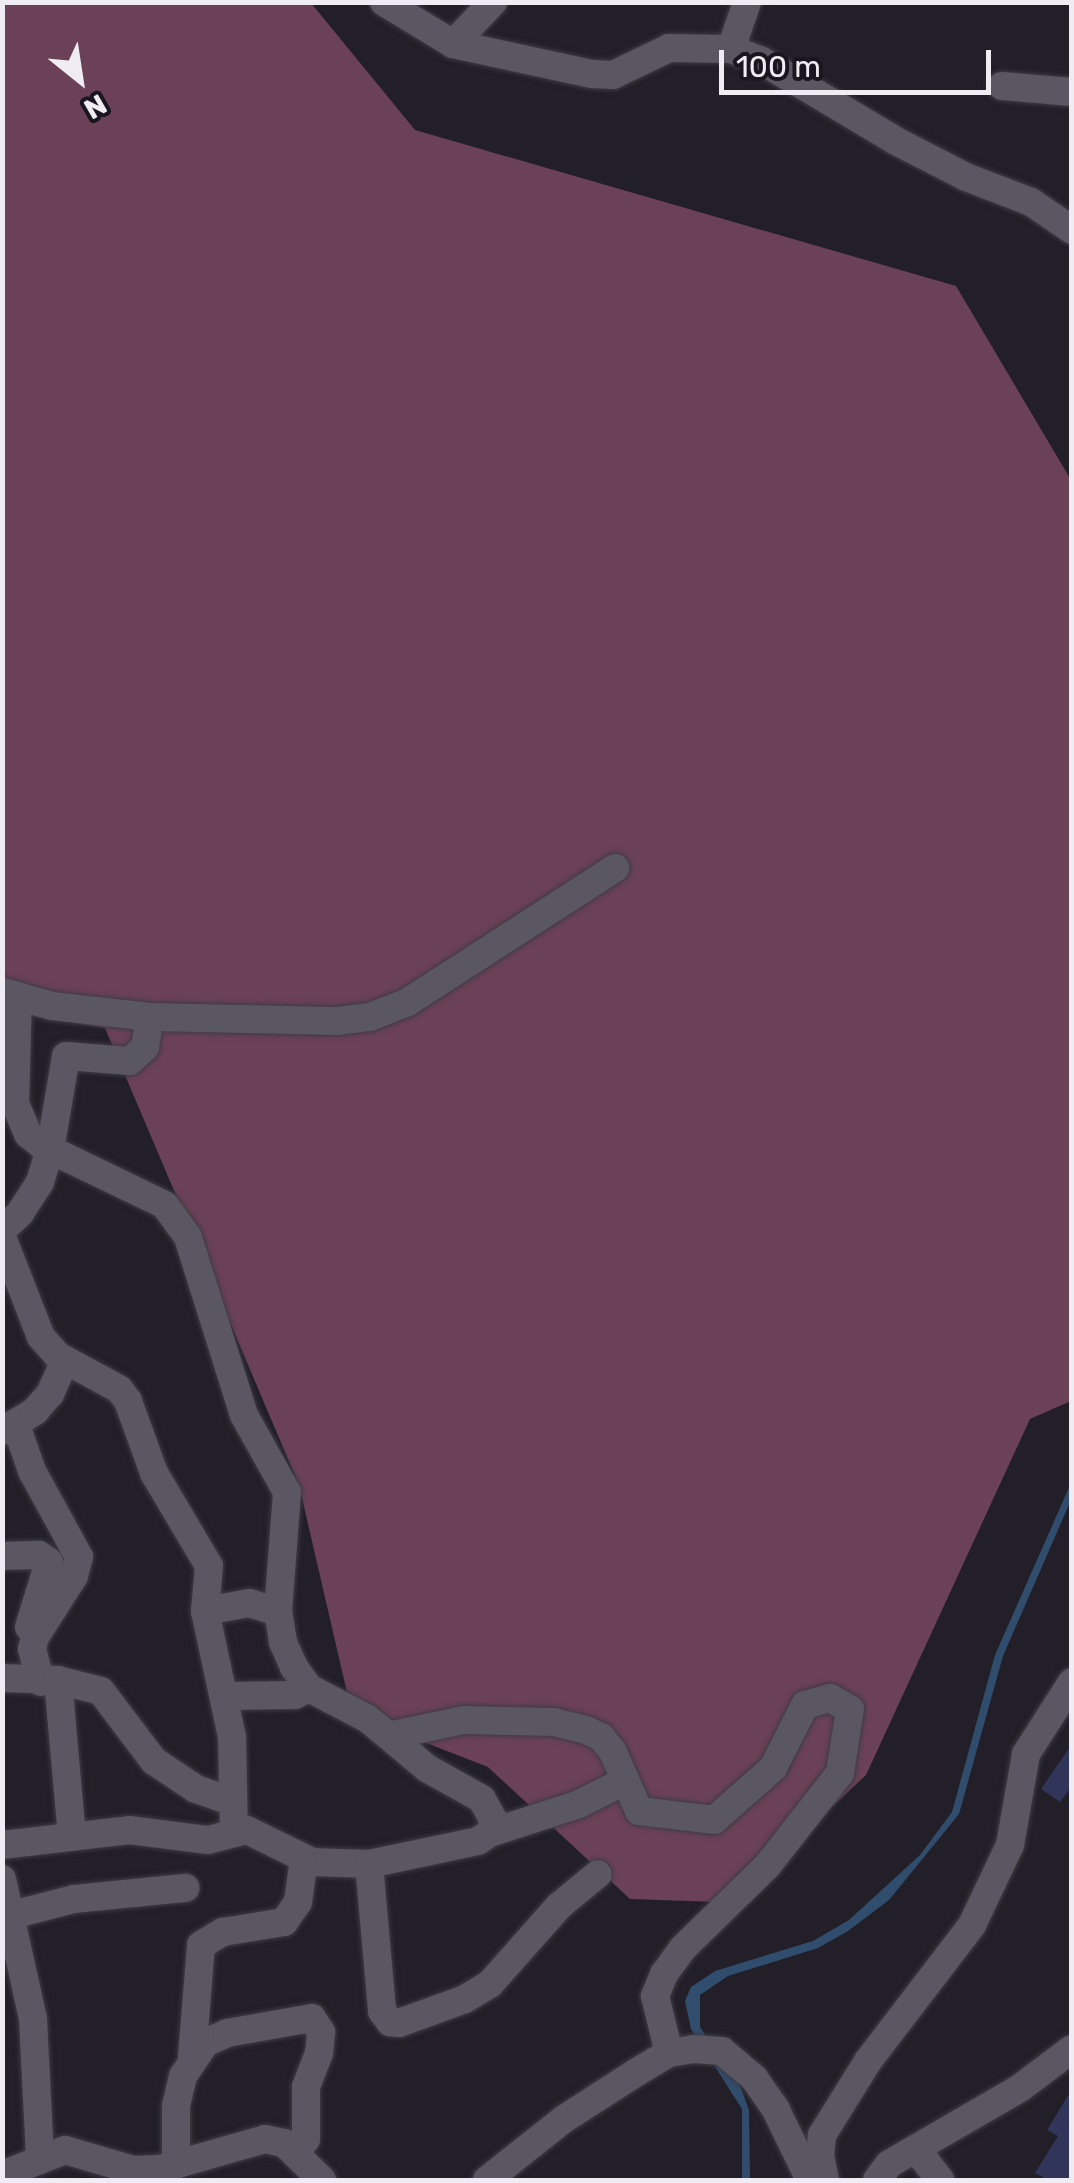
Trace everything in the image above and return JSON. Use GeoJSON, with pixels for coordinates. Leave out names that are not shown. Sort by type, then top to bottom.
{"type":"FeatureCollection","features":[{"type":"Feature","properties":{"kind":"street"},"geometry":{"type":"LineString","coordinates":[[384,2],[453,44],[592,74],[613,74],[669,48],[731,49],[762,61],[949,168],[1032,202],[1072,230]]}},
{"type":"Feature","properties":{"kind":"street"},"geometry":{"type":"LineString","coordinates":[[453,44],[493,2]]}},
{"type":"Feature","properties":{"kind":"street"},"geometry":{"type":"LineString","coordinates":[[731,49],[747,2]]}},
{"type":"Feature","properties":{"kind":"street"},"geometry":{"type":"LineString","coordinates":[[1002,86],[1072,92]]}},
{"type":"Feature","properties":{"kind":"street"},"geometry":{"type":"LineString","coordinates":[[490,1834],[494,1821],[482,1799],[428,1770],[392,1735],[309,1688],[283,1642],[278,1612],[287,1492],[244,1415],[188,1238],[165,1205],[50,1150],[28,1134],[15,1104],[10,994],[52,1006],[150,1017],[337,1021],[370,1017],[408,1002],[614,868]]}},
{"type":"Feature","properties":{"kind":"street"},"geometry":{"type":"LineString","coordinates":[[150,1017],[145,1048],[130,1061],[66,1056],[50,1150],[32,1198],[2,1234],[13,1300],[64,1361],[103,1379],[128,1401],[154,1473],[209,1566],[206,1611],[226,1696],[234,1832]]}},
{"type":"Feature","properties":{"kind":"street"},"geometry":{"type":"LineString","coordinates":[[64,1361],[50,1394],[9,1428],[79,1557],[74,1576],[35,1636],[32,1649],[49,1681],[72,1836]]}},
{"type":"Feature","properties":{"kind":"street"},"geometry":{"type":"LineString","coordinates":[[2,1556],[39,1554],[49,1562],[7,1678],[101,1691],[154,1761],[196,1789],[233,1802]]}},
{"type":"Feature","properties":{"kind":"street"},"geometry":{"type":"LineString","coordinates":[[206,1611],[249,1603],[278,1612]]}},
{"type":"Feature","properties":{"kind":"street"},"geometry":{"type":"LineString","coordinates":[[825,2180],[820,2157],[822,2136],[868,2061],[972,1925],[1010,1844],[1026,1754],[1072,1682]]}},
{"type":"Feature","properties":{"kind":"street"},"geometry":{"type":"LineString","coordinates":[[226,1696],[294,1695],[309,1688]]}},
{"type":"Feature","properties":{"kind":"street"},"geometry":{"type":"LineString","coordinates":[[392,1735],[464,1720],[554,1722],[601,1737],[613,1752],[622,1782],[640,1811],[714,1820],[772,1768],[805,1706],[830,1698],[850,1709],[840,1773],[767,1866],[682,1948],[664,1974],[655,1996],[681,2052]]}},
{"type":"Feature","properties":{"kind":"street"},"geometry":{"type":"LineString","coordinates":[[2,1845],[146,1831],[208,1840],[234,1832],[260,1834],[304,1859],[369,1864],[452,1849],[580,1804],[622,1782]]}},
{"type":"Feature","properties":{"kind":"street"},"geometry":{"type":"LineString","coordinates":[[176,2165],[176,2106],[192,2057],[201,1945],[223,1932],[284,1922],[298,1902],[304,1859]]}},
{"type":"Feature","properties":{"kind":"street"},"geometry":{"type":"LineString","coordinates":[[369,1864],[382,2011],[390,2022],[399,2023],[465,1999],[490,1984],[559,1906],[598,1874]]}},
{"type":"Feature","properties":{"kind":"street"},"geometry":{"type":"LineString","coordinates":[[2,1879],[34,2019],[40,2157]]}},
{"type":"Feature","properties":{"kind":"street"},"geometry":{"type":"LineString","coordinates":[[12,1915],[89,1897],[184,1888]]}},
{"type":"Feature","properties":{"kind":"street"},"geometry":{"type":"LineString","coordinates":[[192,2057],[205,2043],[227,2033],[299,2018],[318,2022],[319,2054],[306,2087],[309,2123],[296,2152]]}},
{"type":"Feature","properties":{"kind":"street"},"geometry":{"type":"LineString","coordinates":[[877,2180],[889,2164],[1020,2088],[1072,2049]]}},
{"type":"Feature","properties":{"kind":"street"},"geometry":{"type":"LineString","coordinates":[[488,2180],[564,2119],[681,2052],[722,2051],[754,2078],[776,2110],[810,2180]]}},
{"type":"Feature","properties":{"kind":"street"},"geometry":{"type":"LineString","coordinates":[[2,2175],[65,2150],[133,2170],[176,2165],[264,2139],[284,2143],[322,2180]]}},
{"type":"Feature","properties":{"kind":"street"},"geometry":{"type":"LineString","coordinates":[[916,2148],[940,2180]]}},
{"type":"Feature","properties":{"kind":"shaded area"},"geometry":{"type":"Polygon","coordinates":[[[2,3],[311,3],[415,130],[956,286],[1071,480],[1071,1401],[1030,1419],[866,1775],[771,1864],[719,1902],[630,1899],[488,1767],[352,1714],[299,1485],[105,1028],[3,1011],[2,3]]]}},
{"type":"Feature","properties":{"kind":"water"},"geometry":{"type":"Polygon","coordinates":[[[1071,1483],[1071,1500],[1003,1656],[959,1814],[889,1900],[848,1931],[818,1948],[728,1976],[700,1995],[700,2027],[741,2088],[749,2110],[750,2180],[742,2180],[742,2109],[691,2029],[685,2001],[691,1987],[715,1971],[813,1941],[849,1920],[920,1855],[952,1812],[995,1655],[1071,1483]]]}},
{"type":"Feature","properties":{"kind":"building"},"geometry":{"type":"Polygon","coordinates":[[[1072,1744],[1072,1786],[1060,1802],[1041,1789],[1072,1744]]]}},
{"type":"Feature","properties":{"kind":"building"},"geometry":{"type":"Polygon","coordinates":[[[1072,2089],[1072,2180],[1048,2180],[1035,2173],[1058,2136],[1047,2130],[1072,2089]]]}}]}
